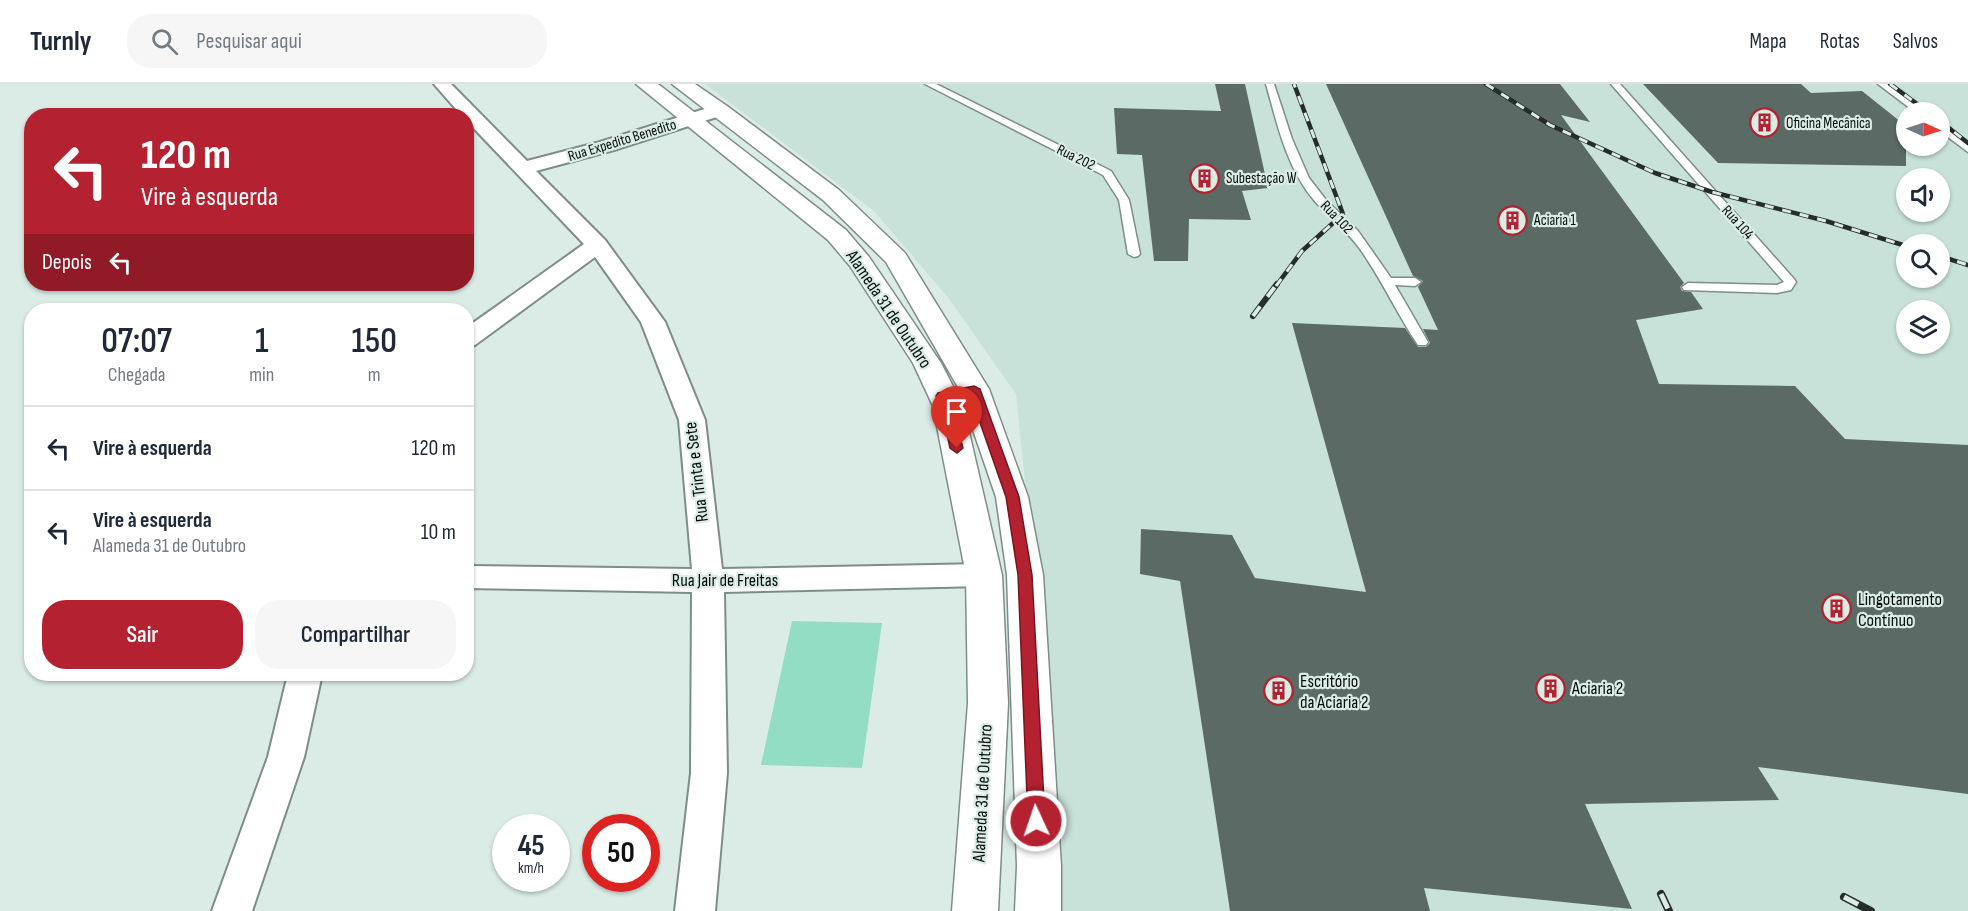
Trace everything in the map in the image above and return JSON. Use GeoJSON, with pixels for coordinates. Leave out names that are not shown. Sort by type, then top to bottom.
{"type":"FeatureCollection","features":[{"type":"Feature","properties":{"kind":"main road","name":"Alameda 31 de Outubro"},"geometry":{"type":"LineString","coordinates":[[646,84],[706,115],[837,235],[860,262],[927,363],[948,406],[984,575],[988,703],[975,911]]}},
{"type":"Feature","properties":{"kind":"main road"},"geometry":{"type":"LineString","coordinates":[[682,84],[706,115],[831,195],[896,258],[974,389],[1012,497],[1025,575],[1039,866],[1038,911]]}},
{"type":"Feature","properties":{"kind":"main road"},"geometry":{"type":"LineString","coordinates":[[943,396],[974,389]]}},
{"type":"Feature","properties":{"kind":"street","name":"Rua Trinta e Sete"},"geometry":{"type":"LineString","coordinates":[[442,84],[465,108]]}},
{"type":"Feature","properties":{"kind":"street","name":"Rua Expedito Benedito"},"geometry":{"type":"LineString","coordinates":[[524,168],[706,115]]}},
{"type":"Feature","properties":{"kind":"street","name":"Rua Trinta e Sete"},"geometry":{"type":"LineString","coordinates":[[474,117],[597,245],[653,322],[692,420],[708,581],[709,773],[695,911]]}},
{"type":"Feature","properties":{"kind":"street"},"geometry":{"type":"LineString","coordinates":[[474,334],[597,245]]}},
{"type":"Feature","properties":{"kind":"street","name":"Rua Jair de Freitas"},"geometry":{"type":"LineString","coordinates":[[474,576],[708,581],[984,575]]}},
{"type":"Feature","properties":{"kind":"street"},"geometry":{"type":"LineString","coordinates":[[232,911],[286,757],[303,681]]}},
{"type":"Feature","properties":{"kind":"lane","name":"Rua 202"},"geometry":{"type":"LineString","coordinates":[[929,84],[1107,173],[1119,185],[1134,254]]}},
{"type":"Feature","properties":{"kind":"lane","name":"Rua 102"},"geometry":{"type":"LineString","coordinates":[[1270,84],[1293,157],[1312,191],[1352,231],[1389,281],[1422,342]]}},
{"type":"Feature","properties":{"kind":"lane","name":"Rua 104"},"geometry":{"type":"LineString","coordinates":[[1615,84],[1790,282],[1787,287],[1777,289],[1688,287]]}},
{"type":"Feature","properties":{"kind":"lane"},"geometry":{"type":"LineString","coordinates":[[1882,84],[1906,102]]}},
{"type":"Feature","properties":{"kind":"lane"},"geometry":{"type":"LineString","coordinates":[[1950,135],[1968,149]]}},
{"type":"Feature","properties":{"kind":"lane"},"geometry":{"type":"LineString","coordinates":[[1389,281],[1415,282]]}},
{"type":"Feature","properties":{"kind":"shaded area"},"geometry":{"type":"Polygon","coordinates":[[[705,84],[1968,84],[1968,911],[1061,911],[1062,843],[1016,394],[950,300],[874,211],[705,84]]]}},
{"type":"Feature","properties":{"kind":"green space"},"geometry":{"type":"Polygon","coordinates":[[[792,621],[882,623],[862,768],[761,765],[792,621]]]}},
{"type":"Feature","properties":{"kind":"building","name":"Subestação W"},"geometry":{"type":"Polygon","coordinates":[[[1215,84],[1245,84],[1268,188],[1242,191],[1251,220],[1189,219],[1188,261],[1154,261],[1142,155],[1117,154],[1114,108],[1221,111],[1215,84]]]}},
{"type":"Feature","properties":{"kind":"building"},"geometry":{"type":"Polygon","coordinates":[[[1326,84],[1560,84],[1590,122],[1561,115],[1684,283],[1680,287],[1682,291],[1691,292],[1703,309],[1636,320],[1659,384],[1795,386],[1845,439],[1968,445],[1968,794],[1758,767],[1779,800],[1585,804],[1632,909],[1424,888],[1430,911],[1230,911],[1180,581],[1140,574],[1141,529],[1232,535],[1255,578],[1366,592],[1292,323],[1405,328],[1418,347],[1426,347],[1430,343],[1423,329],[1438,330],[1418,287],[1423,281],[1413,276],[1326,84]]]}},
{"type":"Feature","properties":{"kind":"building","name":"Oficina Mecânica"},"geometry":{"type":"Polygon","coordinates":[[[1643,84],[1801,84],[1811,93],[1862,91],[1896,118],[1896,156],[1906,156],[1906,166],[1718,163],[1643,84]]]}},
{"type":"Feature","properties":{"kind":"railway"},"geometry":{"type":"LineString","coordinates":[[1276,286],[1302,251],[1343,214],[1294,84]]}},
{"type":"Feature","properties":{"kind":"railway"},"geometry":{"type":"LineString","coordinates":[[1486,84],[1550,125],[1655,173],[1712,192],[1826,221],[1896,243]]}},
{"type":"Feature","properties":{"kind":"railway"},"geometry":{"type":"LineString","coordinates":[[1890,84],[1914,102]]}},
{"type":"Feature","properties":{"kind":"railway"},"geometry":{"type":"LineString","coordinates":[[1950,129],[1968,143]]}},
{"type":"Feature","properties":{"kind":"railway"},"geometry":{"type":"LineString","coordinates":[[1950,259],[1968,265]]}},
{"type":"Feature","properties":{"kind":"railway"},"geometry":{"type":"LineString","coordinates":[[1253,316],[1277,284]]}},
{"type":"Feature","properties":{"kind":"railway"},"geometry":{"type":"LineString","coordinates":[[1661,894],[1669,911]]}},
{"type":"Feature","properties":{"kind":"railway"},"geometry":{"type":"LineString","coordinates":[[1844,897],[1871,911]]}},
{"type":"Feature","properties":{"kind":"place","name":"Oficina Mecânica"},"geometry":{"type":"Point","coordinates":[1765,123]}},
{"type":"Feature","properties":{"kind":"place","name":"Subestação W"},"geometry":{"type":"Point","coordinates":[1205,178]}},
{"type":"Feature","properties":{"kind":"place","name":"Aciaria 1"},"geometry":{"type":"Point","coordinates":[1513,220]}},
{"type":"Feature","properties":{"kind":"place","name":"Lingotamento Contínuo"},"geometry":{"type":"Point","coordinates":[1837,609]}},
{"type":"Feature","properties":{"kind":"place","name":"Aciaria 2"},"geometry":{"type":"Point","coordinates":[1551,688]}},
{"type":"Feature","properties":{"kind":"place","name":"Escritório da Aciaria 2"},"geometry":{"type":"Point","coordinates":[1279,691]}},
{"type":"Feature","properties":{"kind":"route"},"geometry":{"type":"LineString","coordinates":[[957,448],[948,406],[943,396],[974,389],[1012,497],[1025,575],[1036,821]]}}]}
